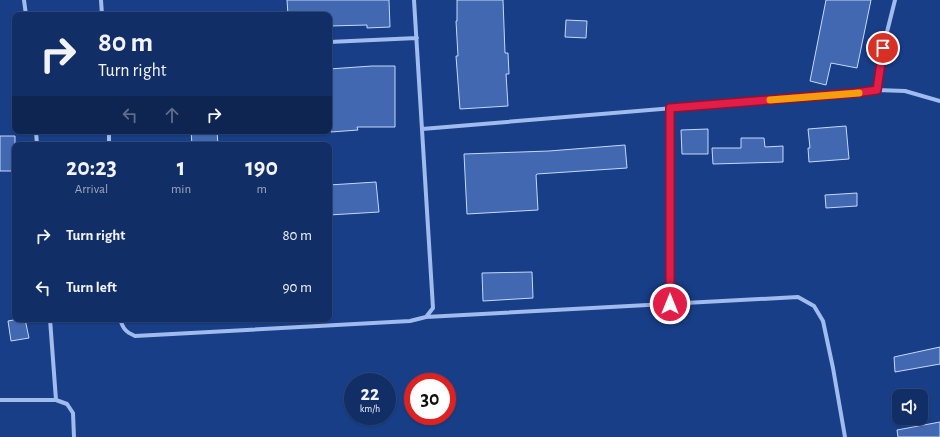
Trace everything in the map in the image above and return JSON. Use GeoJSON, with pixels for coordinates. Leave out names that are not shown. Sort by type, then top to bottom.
{"type":"FeatureCollection","features":[{"type":"Feature","properties":{"kind":"street"},"geometry":{"type":"LineString","coordinates":[[24,0],[26,12]]}},
{"type":"Feature","properties":{"kind":"street"},"geometry":{"type":"LineString","coordinates":[[101,0],[102,12]]}},
{"type":"Feature","properties":{"kind":"street"},"geometry":{"type":"LineString","coordinates":[[414,0],[433,308],[426,317]]}},
{"type":"Feature","properties":{"kind":"street"},"geometry":{"type":"LineString","coordinates":[[877,90],[883,48],[894,0]]}},
{"type":"Feature","properties":{"kind":"street"},"geometry":{"type":"LineString","coordinates":[[332,42],[417,38]]}},
{"type":"Feature","properties":{"kind":"street"},"geometry":{"type":"LineString","coordinates":[[422,129],[877,90],[904,91],[940,101]]}},
{"type":"Feature","properties":{"kind":"street"},"geometry":{"type":"LineString","coordinates":[[670,108],[670,304]]}},
{"type":"Feature","properties":{"kind":"street"},"geometry":{"type":"LineString","coordinates":[[121,322],[127,332],[136,336],[410,321],[426,317],[798,297],[814,306],[823,321],[845,437]]}},
{"type":"Feature","properties":{"kind":"street"},"geometry":{"type":"LineString","coordinates":[[50,322],[56,400]]}},
{"type":"Feature","properties":{"kind":"street"},"geometry":{"type":"LineString","coordinates":[[0,400],[56,400],[67,404],[73,413],[74,437]]}},
{"type":"Feature","properties":{"kind":"building"},"geometry":{"type":"Polygon","coordinates":[[[287,0],[389,0],[390,27],[367,28],[367,25],[332,26],[332,12],[288,12],[287,0]]]}},
{"type":"Feature","properties":{"kind":"building"},"geometry":{"type":"Polygon","coordinates":[[[457,0],[503,0],[505,53],[508,53],[509,74],[506,74],[508,106],[460,109],[456,56],[458,56],[456,21],[457,0]]]}},
{"type":"Feature","properties":{"kind":"building"},"geometry":{"type":"Polygon","coordinates":[[[826,0],[871,0],[857,68],[831,63],[826,85],[810,81],[826,0]]]}},
{"type":"Feature","properties":{"kind":"building"},"geometry":{"type":"Polygon","coordinates":[[[566,20],[587,21],[586,38],[565,37],[566,20]]]}},
{"type":"Feature","properties":{"kind":"building"},"geometry":{"type":"Polygon","coordinates":[[[395,66],[395,127],[357,127],[358,130],[332,132],[332,69],[395,66]]]}},
{"type":"Feature","properties":{"kind":"building"},"geometry":{"type":"Polygon","coordinates":[[[846,126],[849,159],[809,162],[808,148],[810,148],[808,129],[846,126]]]}},
{"type":"Feature","properties":{"kind":"building"},"geometry":{"type":"Polygon","coordinates":[[[708,129],[708,154],[682,154],[681,130],[708,129]]]}},
{"type":"Feature","properties":{"kind":"building"},"geometry":{"type":"Polygon","coordinates":[[[191,134],[217,134],[218,142],[192,142],[191,134]]]}},
{"type":"Feature","properties":{"kind":"building"},"geometry":{"type":"Polygon","coordinates":[[[0,136],[15,136],[15,142],[12,142],[12,171],[0,171],[0,136]]]}},
{"type":"Feature","properties":{"kind":"building"},"geometry":{"type":"Polygon","coordinates":[[[741,138],[764,138],[765,147],[783,146],[783,162],[713,164],[712,148],[741,148],[741,138]]]}},
{"type":"Feature","properties":{"kind":"building"},"geometry":{"type":"Polygon","coordinates":[[[625,145],[627,168],[537,174],[538,210],[467,214],[464,154],[549,151],[625,145]]]}},
{"type":"Feature","properties":{"kind":"building"},"geometry":{"type":"Polygon","coordinates":[[[376,182],[379,212],[332,215],[332,185],[376,182]]]}},
{"type":"Feature","properties":{"kind":"building"},"geometry":{"type":"Polygon","coordinates":[[[857,193],[857,206],[826,208],[825,195],[857,193]]]}},
{"type":"Feature","properties":{"kind":"building"},"geometry":{"type":"Polygon","coordinates":[[[532,272],[533,298],[483,301],[482,273],[532,272]]]}},
{"type":"Feature","properties":{"kind":"building"},"geometry":{"type":"Polygon","coordinates":[[[8,321],[26,322],[29,338],[11,341],[8,321]]]}},
{"type":"Feature","properties":{"kind":"building"},"geometry":{"type":"Polygon","coordinates":[[[940,347],[940,364],[895,372],[894,357],[940,347]]]}},
{"type":"Feature","properties":{"kind":"building"},"geometry":{"type":"Polygon","coordinates":[[[940,422],[940,437],[898,437],[897,430],[940,422]]]}},
{"type":"Feature","properties":{"kind":"slow traffic"},"geometry":{"type":"LineString","coordinates":[[770,100],[859,93]]}},
{"type":"Feature","properties":{"kind":"route"},"geometry":{"type":"LineString","coordinates":[[670,304],[670,108],[877,90],[883,48]]}}]}
